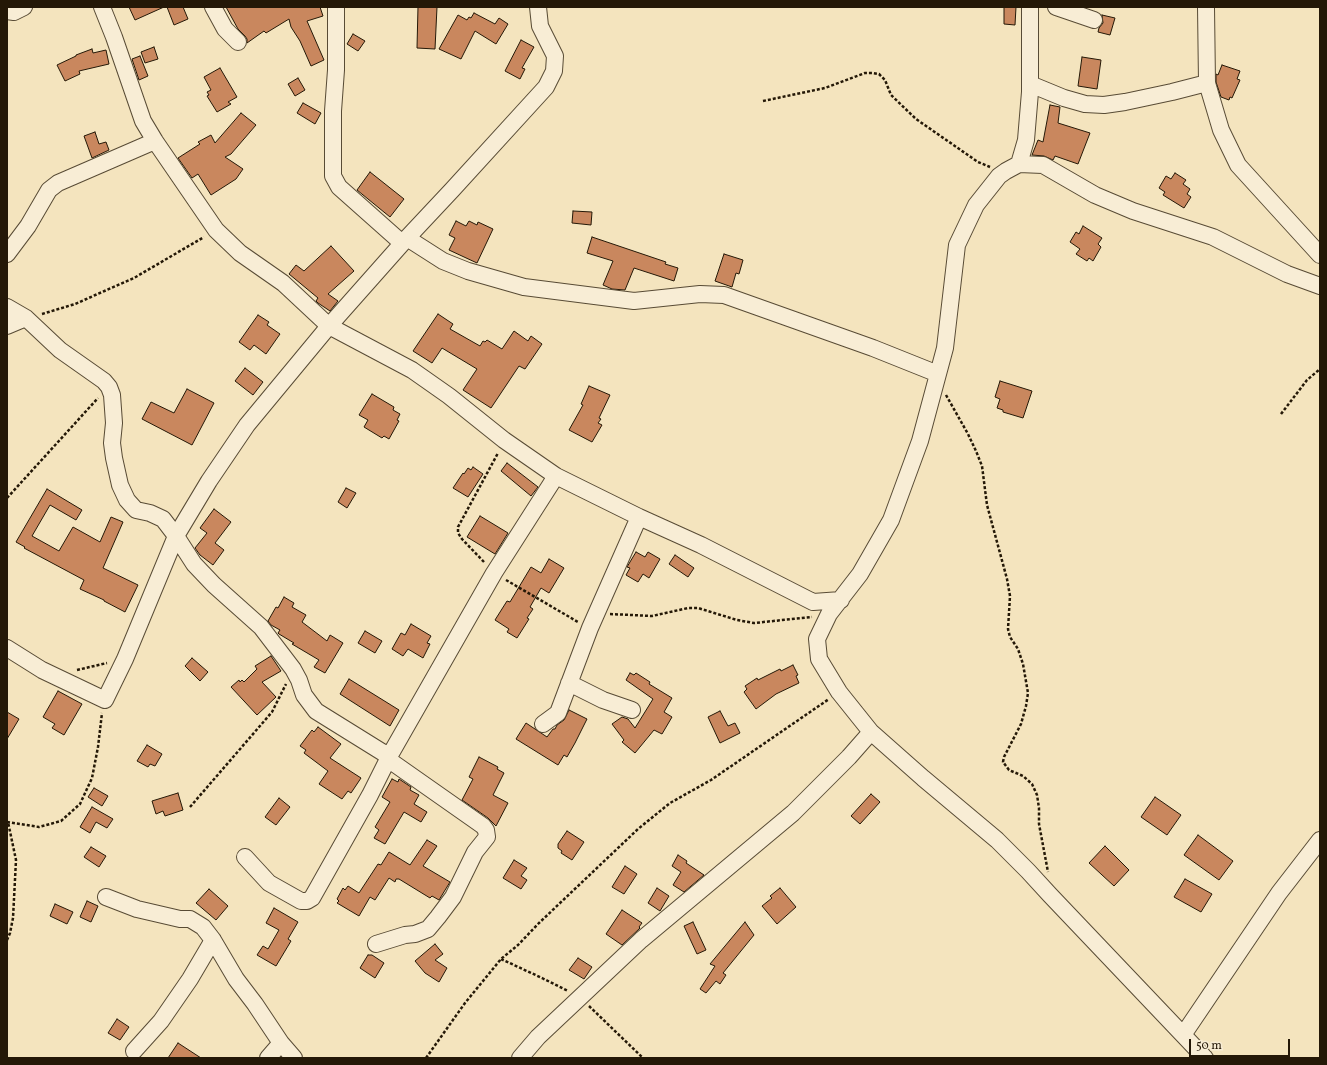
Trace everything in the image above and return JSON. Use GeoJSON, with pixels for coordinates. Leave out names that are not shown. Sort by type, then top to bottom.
{"type":"FeatureCollection","features":[{"type":"Feature","properties":{"kind":"street"},"geometry":{"type":"LineString","coordinates":[[7,11],[14,12],[24,7]]}},
{"type":"Feature","properties":{"kind":"street"},"geometry":{"type":"LineString","coordinates":[[102,7],[143,121],[155,142],[216,230],[240,253],[282,283],[329,326],[412,370],[449,396],[504,440],[556,476],[639,518],[701,545],[814,610]]}},
{"type":"Feature","properties":{"kind":"street"},"geometry":{"type":"LineString","coordinates":[[213,7],[225,29],[238,42]]}},
{"type":"Feature","properties":{"kind":"street"},"geometry":{"type":"LineString","coordinates":[[336,7],[336,70],[333,111],[334,176],[339,187],[405,241],[443,261],[468,271],[524,287],[634,302],[700,294],[724,295],[873,348],[938,377]]}},
{"type":"Feature","properties":{"kind":"street"},"geometry":{"type":"LineString","coordinates":[[7,648],[42,670],[105,700],[125,659],[176,536],[247,425],[329,326],[546,87],[554,71],[555,56],[540,26],[538,7]]}},
{"type":"Feature","properties":{"kind":"street"},"geometry":{"type":"LineString","coordinates":[[1013,167],[1026,140],[1030,84],[1030,7]]}},
{"type":"Feature","properties":{"kind":"street"},"geometry":{"type":"LineString","coordinates":[[1056,7],[1094,20]]}},
{"type":"Feature","properties":{"kind":"street"},"geometry":{"type":"LineString","coordinates":[[1206,7],[1207,83],[1221,130],[1238,165],[1320,255]]}},
{"type":"Feature","properties":{"kind":"street"},"geometry":{"type":"LineString","coordinates":[[1030,84],[1064,98],[1085,104],[1104,105],[1172,92],[1207,83]]}},
{"type":"Feature","properties":{"kind":"street"},"geometry":{"type":"LineString","coordinates":[[7,254],[28,226],[49,190],[58,183],[155,142]]}},
{"type":"Feature","properties":{"kind":"street"},"geometry":{"type":"LineString","coordinates":[[817,640],[829,614],[860,574],[891,520],[920,441],[945,348],[957,245],[976,205],[999,176],[1013,167],[1043,165],[1101,198],[1133,211],[1213,237],[1287,274],[1320,286]]}},
{"type":"Feature","properties":{"kind":"street"},"geometry":{"type":"LineString","coordinates":[[7,307],[26,318],[60,350],[104,381],[109,387],[112,395],[114,423],[112,443],[114,458],[120,485],[127,500],[136,510],[150,513],[163,519],[194,564],[214,585],[261,627],[293,669],[304,694],[316,711],[382,752],[483,826],[486,830],[487,837],[476,852],[453,897],[428,929],[415,934],[405,934],[376,944]]}},
{"type":"Feature","properties":{"kind":"street"},"geometry":{"type":"LineString","coordinates":[[7,326],[26,318]]}},
{"type":"Feature","properties":{"kind":"street"},"geometry":{"type":"LineString","coordinates":[[245,857],[269,883],[301,901],[307,901],[312,898],[389,757],[494,573],[556,476]]}},
{"type":"Feature","properties":{"kind":"street"},"geometry":{"type":"LineString","coordinates":[[543,724],[558,713],[590,628],[639,518]]}},
{"type":"Feature","properties":{"kind":"street"},"geometry":{"type":"LineString","coordinates":[[814,610],[841,600]]}},
{"type":"Feature","properties":{"kind":"street"},"geometry":{"type":"LineString","coordinates":[[814,610],[819,659],[839,692],[871,732],[997,840],[1205,1058]]}},
{"type":"Feature","properties":{"kind":"street"},"geometry":{"type":"LineString","coordinates":[[569,683],[603,700],[632,710]]}},
{"type":"Feature","properties":{"kind":"street"},"geometry":{"type":"LineString","coordinates":[[520,1058],[538,1037],[579,997],[641,940],[793,813],[871,732]]}},
{"type":"Feature","properties":{"kind":"street"},"geometry":{"type":"LineString","coordinates":[[1183,1036],[1279,893],[1320,840]]}},
{"type":"Feature","properties":{"kind":"street"},"geometry":{"type":"LineString","coordinates":[[106,897],[137,909],[180,919],[190,919],[204,926],[236,980],[255,1004],[281,1043],[294,1058]]}},
{"type":"Feature","properties":{"kind":"street"},"geometry":{"type":"LineString","coordinates":[[134,1051],[161,1021],[190,979],[213,940]]}},
{"type":"Feature","properties":{"kind":"street"},"geometry":{"type":"LineString","coordinates":[[268,1058],[281,1043]]}},
{"type":"Feature","properties":{"kind":"path"},"geometry":{"type":"LineString","coordinates":[[763,101],[825,88],[866,73],[879,74],[885,80],[891,95],[916,119],[978,162],[992,168],[1013,167]]}},
{"type":"Feature","properties":{"kind":"path"},"geometry":{"type":"LineString","coordinates":[[26,318],[75,304],[134,278],[216,230]]}},
{"type":"Feature","properties":{"kind":"path"},"geometry":{"type":"LineString","coordinates":[[1281,414],[1307,380],[1320,369]]}},
{"type":"Feature","properties":{"kind":"path"},"geometry":{"type":"LineString","coordinates":[[938,377],[958,414],[982,466],[987,505],[1010,596],[1008,629],[1010,637],[1018,649],[1023,664],[1028,692],[1021,724],[1004,757],[1003,762],[1009,770],[1023,776],[1032,784],[1037,795],[1040,808],[1039,824],[1048,873]]}},
{"type":"Feature","properties":{"kind":"path"},"geometry":{"type":"LineString","coordinates":[[7,498],[109,387]]}},
{"type":"Feature","properties":{"kind":"path"},"geometry":{"type":"LineString","coordinates":[[504,440],[458,527],[458,533],[494,573],[590,628]]}},
{"type":"Feature","properties":{"kind":"path"},"geometry":{"type":"LineString","coordinates":[[597,614],[652,616],[688,608],[698,608],[737,620],[754,623],[814,610]]}},
{"type":"Feature","properties":{"kind":"path"},"geometry":{"type":"LineString","coordinates":[[76,670],[125,659]]}},
{"type":"Feature","properties":{"kind":"path"},"geometry":{"type":"LineString","coordinates":[[190,807],[272,712],[293,669]]}},
{"type":"Feature","properties":{"kind":"path"},"geometry":{"type":"LineString","coordinates":[[426,1058],[465,1003],[501,959],[518,945],[539,922],[638,829],[670,803],[711,780],[839,692]]}},
{"type":"Feature","properties":{"kind":"path"},"geometry":{"type":"LineString","coordinates":[[7,940],[13,918],[16,860],[7,822],[39,827],[61,821],[80,804],[92,778],[105,700]]}},
{"type":"Feature","properties":{"kind":"path"},"geometry":{"type":"LineString","coordinates":[[501,959],[579,997],[643,1058]]}},
{"type":"Feature","properties":{"kind":"building"},"geometry":{"type":"Polygon","coordinates":[[[129,7],[164,7],[135,20],[129,7]]]}},
{"type":"Feature","properties":{"kind":"building"},"geometry":{"type":"Polygon","coordinates":[[[167,7],[183,7],[188,19],[174,25],[167,7]]]}},
{"type":"Feature","properties":{"kind":"building"},"geometry":{"type":"Polygon","coordinates":[[[226,7],[320,7],[323,16],[307,21],[324,60],[311,66],[300,41],[291,27],[289,19],[266,33],[264,31],[247,43],[247,39],[238,29],[226,7]]]}},
{"type":"Feature","properties":{"kind":"building"},"geometry":{"type":"Polygon","coordinates":[[[418,7],[437,7],[435,49],[417,48],[418,7]]]}},
{"type":"Feature","properties":{"kind":"building"},"geometry":{"type":"Polygon","coordinates":[[[1004,7],[1016,7],[1015,25],[1004,24],[1004,7]]]}},
{"type":"Feature","properties":{"kind":"building"},"geometry":{"type":"Polygon","coordinates":[[[474,13],[495,24],[499,18],[508,24],[496,44],[475,31],[461,59],[439,49],[458,15],[467,20],[469,17],[471,18],[474,13]]]}},
{"type":"Feature","properties":{"kind":"building"},"geometry":{"type":"Polygon","coordinates":[[[1102,15],[1115,18],[1110,35],[1098,32],[1103,23],[1102,15]]]}},
{"type":"Feature","properties":{"kind":"building"},"geometry":{"type":"Polygon","coordinates":[[[353,34],[365,41],[358,51],[347,44],[353,34]]]}},
{"type":"Feature","properties":{"kind":"building"},"geometry":{"type":"Polygon","coordinates":[[[521,40],[534,47],[522,68],[525,69],[520,79],[505,71],[521,40]]]}},
{"type":"Feature","properties":{"kind":"building"},"geometry":{"type":"Polygon","coordinates":[[[154,47],[158,59],[145,63],[141,52],[154,47]]]}},
{"type":"Feature","properties":{"kind":"building"},"geometry":{"type":"Polygon","coordinates":[[[92,49],[93,53],[106,50],[109,64],[79,71],[80,74],[65,81],[57,65],[92,49]]]}},
{"type":"Feature","properties":{"kind":"building"},"geometry":{"type":"Polygon","coordinates":[[[140,56],[148,76],[139,80],[132,59],[140,56]]]}},
{"type":"Feature","properties":{"kind":"building"},"geometry":{"type":"Polygon","coordinates":[[[1082,57],[1101,60],[1097,89],[1078,86],[1082,57]]]}},
{"type":"Feature","properties":{"kind":"building"},"geometry":{"type":"Polygon","coordinates":[[[1222,65],[1240,71],[1237,79],[1240,80],[1232,98],[1230,97],[1229,100],[1221,97],[1216,82],[1216,74],[1218,75],[1222,65]]]}},
{"type":"Feature","properties":{"kind":"building"},"geometry":{"type":"Polygon","coordinates":[[[220,68],[237,97],[228,102],[231,104],[217,112],[207,96],[209,95],[207,92],[211,90],[204,77],[220,68]]]}},
{"type":"Feature","properties":{"kind":"building"},"geometry":{"type":"Polygon","coordinates":[[[298,78],[305,90],[295,96],[288,84],[298,78]]]}},
{"type":"Feature","properties":{"kind":"building"},"geometry":{"type":"Polygon","coordinates":[[[303,103],[321,113],[315,124],[297,113],[303,103]]]}},
{"type":"Feature","properties":{"kind":"building"},"geometry":{"type":"Polygon","coordinates":[[[1050,105],[1060,107],[1058,123],[1090,133],[1078,164],[1055,156],[1053,160],[1044,156],[1032,155],[1038,140],[1043,142],[1050,105]]]}},
{"type":"Feature","properties":{"kind":"building"},"geometry":{"type":"Polygon","coordinates":[[[241,113],[256,125],[231,154],[225,157],[243,169],[236,179],[211,195],[198,174],[192,178],[178,158],[200,144],[198,142],[211,135],[215,143],[241,113]]]}},
{"type":"Feature","properties":{"kind":"building"},"geometry":{"type":"Polygon","coordinates":[[[95,132],[99,144],[106,142],[109,150],[92,158],[84,136],[95,132]]]}},
{"type":"Feature","properties":{"kind":"building"},"geometry":{"type":"Polygon","coordinates":[[[370,172],[404,199],[390,217],[357,190],[370,172]]]}},
{"type":"Feature","properties":{"kind":"building"},"geometry":{"type":"Polygon","coordinates":[[[1175,173],[1186,180],[1183,184],[1190,189],[1187,194],[1191,197],[1184,208],[1163,195],[1165,192],[1159,188],[1166,176],[1171,179],[1175,173]]]}},
{"type":"Feature","properties":{"kind":"building"},"geometry":{"type":"Polygon","coordinates":[[[573,211],[592,212],[591,225],[572,223],[573,211]]]}},
{"type":"Feature","properties":{"kind":"building"},"geometry":{"type":"Polygon","coordinates":[[[456,221],[466,226],[469,221],[477,225],[478,222],[493,229],[477,263],[449,250],[455,238],[449,235],[456,221]]]}},
{"type":"Feature","properties":{"kind":"building"},"geometry":{"type":"Polygon","coordinates":[[[1083,226],[1102,238],[1098,244],[1101,247],[1093,261],[1089,258],[1087,261],[1076,254],[1080,249],[1070,242],[1076,232],[1079,234],[1083,226]]]}},
{"type":"Feature","properties":{"kind":"building"},"geometry":{"type":"Polygon","coordinates":[[[592,237],[666,262],[665,264],[678,268],[674,281],[634,268],[625,290],[612,289],[603,285],[613,261],[587,253],[592,237]]]}},
{"type":"Feature","properties":{"kind":"building"},"geometry":{"type":"Polygon","coordinates":[[[331,246],[354,271],[328,294],[338,301],[330,311],[318,303],[316,301],[318,298],[289,274],[296,265],[304,271],[331,246]]]}},
{"type":"Feature","properties":{"kind":"building"},"geometry":{"type":"Polygon","coordinates":[[[724,254],[743,260],[739,274],[736,273],[732,287],[715,281],[724,254]]]}},
{"type":"Feature","properties":{"kind":"building"},"geometry":{"type":"Polygon","coordinates":[[[438,314],[453,324],[450,329],[480,346],[483,341],[485,342],[487,340],[502,349],[514,331],[528,341],[531,336],[542,344],[525,369],[519,366],[491,408],[463,390],[477,369],[442,348],[432,363],[413,351],[438,314]]]}},
{"type":"Feature","properties":{"kind":"building"},"geometry":{"type":"Polygon","coordinates":[[[258,315],[269,322],[267,325],[280,334],[266,354],[254,345],[250,350],[239,342],[258,315]]]}},
{"type":"Feature","properties":{"kind":"building"},"geometry":{"type":"Polygon","coordinates":[[[245,368],[263,382],[253,395],[235,381],[245,368]]]}},
{"type":"Feature","properties":{"kind":"building"},"geometry":{"type":"Polygon","coordinates":[[[1000,381],[1032,391],[1023,418],[1003,412],[1003,410],[997,408],[1000,399],[995,397],[1000,381]]]}},
{"type":"Feature","properties":{"kind":"building"},"geometry":{"type":"Polygon","coordinates":[[[589,386],[610,395],[599,418],[601,419],[598,423],[602,425],[592,442],[569,430],[583,405],[581,404],[589,386]]]}},
{"type":"Feature","properties":{"kind":"building"},"geometry":{"type":"Polygon","coordinates":[[[187,389],[214,403],[192,445],[142,419],[151,402],[174,413],[187,389]]]}},
{"type":"Feature","properties":{"kind":"building"},"geometry":{"type":"Polygon","coordinates":[[[372,394],[394,407],[393,410],[400,414],[397,420],[399,421],[389,439],[384,436],[382,438],[364,427],[368,420],[359,415],[372,394]]]}},
{"type":"Feature","properties":{"kind":"building"},"geometry":{"type":"Polygon","coordinates":[[[507,463],[538,487],[531,496],[501,471],[507,463]]]}},
{"type":"Feature","properties":{"kind":"building"},"geometry":{"type":"Polygon","coordinates":[[[473,467],[483,474],[468,497],[453,488],[463,473],[464,474],[468,468],[471,470],[473,467]]]}},
{"type":"Feature","properties":{"kind":"building"},"geometry":{"type":"Polygon","coordinates":[[[346,488],[356,493],[347,508],[338,502],[346,488]]]}},
{"type":"Feature","properties":{"kind":"building"},"geometry":{"type":"Polygon","coordinates":[[[47,489],[82,510],[76,520],[50,505],[32,536],[59,551],[73,527],[100,542],[111,517],[123,522],[103,568],[138,585],[125,612],[80,589],[84,580],[24,548],[25,547],[16,542],[47,489]]]}},
{"type":"Feature","properties":{"kind":"building"},"geometry":{"type":"Polygon","coordinates":[[[214,509],[231,522],[215,543],[224,550],[213,565],[200,555],[195,548],[207,533],[200,528],[214,509]]]}},
{"type":"Feature","properties":{"kind":"building"},"geometry":{"type":"Polygon","coordinates":[[[480,516],[508,533],[495,554],[467,537],[480,516]]]}},
{"type":"Feature","properties":{"kind":"building"},"geometry":{"type":"Polygon","coordinates":[[[636,552],[645,557],[648,552],[660,559],[649,578],[643,574],[638,582],[626,575],[630,568],[627,567],[636,552]]]}},
{"type":"Feature","properties":{"kind":"building"},"geometry":{"type":"Polygon","coordinates":[[[675,555],[694,568],[688,577],[669,564],[675,555]]]}},
{"type":"Feature","properties":{"kind":"building"},"geometry":{"type":"Polygon","coordinates":[[[549,559],[564,568],[549,593],[541,588],[530,607],[533,609],[527,618],[529,619],[517,638],[507,632],[509,629],[495,620],[507,601],[510,602],[531,567],[541,573],[549,559]]]}},
{"type":"Feature","properties":{"kind":"building"},"geometry":{"type":"Polygon","coordinates":[[[284,597],[294,603],[292,607],[306,615],[302,622],[327,641],[330,635],[343,643],[325,673],[314,667],[319,660],[292,644],[294,643],[279,634],[278,633],[280,630],[271,625],[268,621],[284,597]]]}},
{"type":"Feature","properties":{"kind":"building"},"geometry":{"type":"Polygon","coordinates":[[[411,624],[431,636],[427,643],[430,644],[423,658],[408,649],[403,656],[392,649],[401,633],[405,635],[411,624]]]}},
{"type":"Feature","properties":{"kind":"building"},"geometry":{"type":"Polygon","coordinates":[[[365,631],[382,641],[375,653],[358,643],[365,631]]]}},
{"type":"Feature","properties":{"kind":"building"},"geometry":{"type":"Polygon","coordinates":[[[271,656],[281,671],[262,682],[276,697],[257,715],[231,687],[239,680],[240,682],[242,680],[244,682],[257,669],[255,666],[271,656]]]}},
{"type":"Feature","properties":{"kind":"building"},"geometry":{"type":"Polygon","coordinates":[[[192,658],[208,672],[200,681],[185,666],[192,658]]]}},
{"type":"Feature","properties":{"kind":"building"},"geometry":{"type":"Polygon","coordinates":[[[793,665],[798,675],[796,676],[799,683],[776,694],[756,709],[744,692],[747,689],[745,686],[757,678],[758,680],[780,669],[781,671],[793,665]]]}},
{"type":"Feature","properties":{"kind":"building"},"geometry":{"type":"Polygon","coordinates":[[[630,673],[634,675],[636,673],[650,682],[649,684],[672,698],[664,712],[672,717],[662,734],[654,730],[635,753],[622,742],[624,740],[612,724],[622,717],[628,719],[635,728],[653,699],[626,680],[630,673]]]}},
{"type":"Feature","properties":{"kind":"building"},"geometry":{"type":"Polygon","coordinates":[[[349,679],[399,710],[390,726],[340,694],[349,679]]]}},
{"type":"Feature","properties":{"kind":"building"},"geometry":{"type":"Polygon","coordinates":[[[58,691],[82,704],[64,735],[52,728],[55,724],[43,717],[58,691]]]}},
{"type":"Feature","properties":{"kind":"building"},"geometry":{"type":"Polygon","coordinates":[[[569,710],[587,719],[567,757],[564,755],[558,765],[516,739],[526,723],[547,737],[557,725],[564,720],[569,710]]]}},
{"type":"Feature","properties":{"kind":"building"},"geometry":{"type":"Polygon","coordinates":[[[720,711],[728,726],[735,723],[740,733],[720,743],[708,717],[720,711]]]}},
{"type":"Feature","properties":{"kind":"building"},"geometry":{"type":"Polygon","coordinates":[[[7,712],[19,719],[7,739],[7,712]]]}},
{"type":"Feature","properties":{"kind":"building"},"geometry":{"type":"Polygon","coordinates":[[[318,727],[341,744],[330,758],[361,778],[351,793],[348,791],[342,799],[319,784],[328,771],[304,753],[306,750],[300,746],[312,730],[314,732],[318,727]]]}},
{"type":"Feature","properties":{"kind":"building"},"geometry":{"type":"Polygon","coordinates":[[[147,745],[162,754],[155,766],[150,764],[148,767],[137,761],[147,745]]]}},
{"type":"Feature","properties":{"kind":"building"},"geometry":{"type":"Polygon","coordinates":[[[479,757],[498,767],[497,769],[504,773],[493,795],[508,803],[496,826],[488,818],[462,800],[473,779],[469,777],[479,757]]]}},
{"type":"Feature","properties":{"kind":"building"},"geometry":{"type":"Polygon","coordinates":[[[392,779],[398,782],[399,779],[411,787],[410,790],[419,795],[414,804],[427,812],[421,822],[404,812],[385,844],[374,838],[379,830],[375,827],[390,802],[382,797],[392,779]]]}},
{"type":"Feature","properties":{"kind":"building"},"geometry":{"type":"Polygon","coordinates":[[[94,788],[108,796],[102,806],[88,797],[94,788]]]}},
{"type":"Feature","properties":{"kind":"building"},"geometry":{"type":"Polygon","coordinates":[[[178,793],[183,810],[165,816],[163,811],[156,814],[152,801],[178,793]]]}},
{"type":"Feature","properties":{"kind":"building"},"geometry":{"type":"Polygon","coordinates":[[[871,794],[880,802],[860,824],[851,816],[871,794]]]}},
{"type":"Feature","properties":{"kind":"building"},"geometry":{"type":"Polygon","coordinates":[[[1155,797],[1181,815],[1167,835],[1141,817],[1155,797]]]}},
{"type":"Feature","properties":{"kind":"building"},"geometry":{"type":"Polygon","coordinates":[[[279,798],[290,807],[276,825],[265,817],[279,798]]]}},
{"type":"Feature","properties":{"kind":"building"},"geometry":{"type":"Polygon","coordinates":[[[92,807],[113,819],[107,828],[96,822],[90,833],[80,827],[92,807]]]}},
{"type":"Feature","properties":{"kind":"building"},"geometry":{"type":"Polygon","coordinates":[[[567,831],[584,842],[572,860],[561,853],[562,851],[558,848],[558,844],[567,831]]]}},
{"type":"Feature","properties":{"kind":"building"},"geometry":{"type":"Polygon","coordinates":[[[1198,835],[1233,861],[1219,880],[1184,855],[1198,835]]]}},
{"type":"Feature","properties":{"kind":"building"},"geometry":{"type":"Polygon","coordinates":[[[427,840],[437,846],[423,866],[450,882],[439,900],[432,896],[430,898],[399,879],[396,879],[395,882],[389,878],[375,900],[370,897],[359,916],[337,903],[339,901],[337,899],[343,888],[345,890],[348,886],[359,893],[378,864],[381,865],[389,852],[410,865],[427,840]]]}},
{"type":"Feature","properties":{"kind":"building"},"geometry":{"type":"Polygon","coordinates":[[[1105,846],[1129,870],[1114,886],[1089,863],[1105,846]]]}},
{"type":"Feature","properties":{"kind":"building"},"geometry":{"type":"Polygon","coordinates":[[[91,847],[106,856],[99,867],[84,857],[91,847]]]}},
{"type":"Feature","properties":{"kind":"building"},"geometry":{"type":"Polygon","coordinates":[[[678,855],[687,861],[686,863],[704,875],[684,892],[673,885],[681,872],[672,866],[678,855]]]}},
{"type":"Feature","properties":{"kind":"building"},"geometry":{"type":"Polygon","coordinates":[[[514,860],[527,868],[521,876],[527,880],[521,889],[503,878],[514,860]]]}},
{"type":"Feature","properties":{"kind":"building"},"geometry":{"type":"Polygon","coordinates":[[[625,866],[637,874],[624,894],[612,887],[625,866]]]}},
{"type":"Feature","properties":{"kind":"building"},"geometry":{"type":"Polygon","coordinates":[[[1185,879],[1212,894],[1201,912],[1174,897],[1185,879]]]}},
{"type":"Feature","properties":{"kind":"building"},"geometry":{"type":"Polygon","coordinates":[[[657,888],[669,896],[660,911],[648,903],[657,888]]]}},
{"type":"Feature","properties":{"kind":"building"},"geometry":{"type":"Polygon","coordinates":[[[780,888],[796,907],[777,924],[762,906],[772,898],[770,896],[780,888]]]}},
{"type":"Feature","properties":{"kind":"building"},"geometry":{"type":"Polygon","coordinates":[[[209,889],[228,906],[216,920],[196,903],[209,889]]]}},
{"type":"Feature","properties":{"kind":"building"},"geometry":{"type":"Polygon","coordinates":[[[87,901],[98,906],[91,922],[80,917],[87,901]]]}},
{"type":"Feature","properties":{"kind":"building"},"geometry":{"type":"Polygon","coordinates":[[[55,904],[73,912],[67,924],[50,916],[55,904]]]}},
{"type":"Feature","properties":{"kind":"building"},"geometry":{"type":"Polygon","coordinates":[[[274,908],[298,922],[288,939],[291,941],[276,966],[257,955],[263,946],[268,949],[279,930],[266,923],[274,908]]]}},
{"type":"Feature","properties":{"kind":"building"},"geometry":{"type":"Polygon","coordinates":[[[622,910],[642,923],[639,927],[640,928],[622,945],[606,934],[622,910]]]}},
{"type":"Feature","properties":{"kind":"building"},"geometry":{"type":"Polygon","coordinates":[[[693,922],[706,950],[697,954],[684,926],[693,922]]]}},
{"type":"Feature","properties":{"kind":"building"},"geometry":{"type":"Polygon","coordinates":[[[745,922],[754,935],[723,973],[726,975],[720,984],[716,981],[706,993],[700,989],[715,966],[710,964],[745,922]]]}},
{"type":"Feature","properties":{"kind":"building"},"geometry":{"type":"Polygon","coordinates":[[[435,944],[443,954],[435,960],[447,968],[439,982],[425,973],[415,961],[435,944]]]}},
{"type":"Feature","properties":{"kind":"building"},"geometry":{"type":"Polygon","coordinates":[[[368,955],[372,955],[384,963],[375,978],[360,968],[368,955]]]}},
{"type":"Feature","properties":{"kind":"building"},"geometry":{"type":"Polygon","coordinates":[[[578,958],[592,967],[584,979],[569,970],[578,958]]]}},
{"type":"Feature","properties":{"kind":"building"},"geometry":{"type":"Polygon","coordinates":[[[117,1019],[129,1027],[120,1040],[108,1033],[117,1019]]]}},
{"type":"Feature","properties":{"kind":"building"},"geometry":{"type":"Polygon","coordinates":[[[178,1043],[201,1058],[168,1058],[178,1043]]]}}]}
